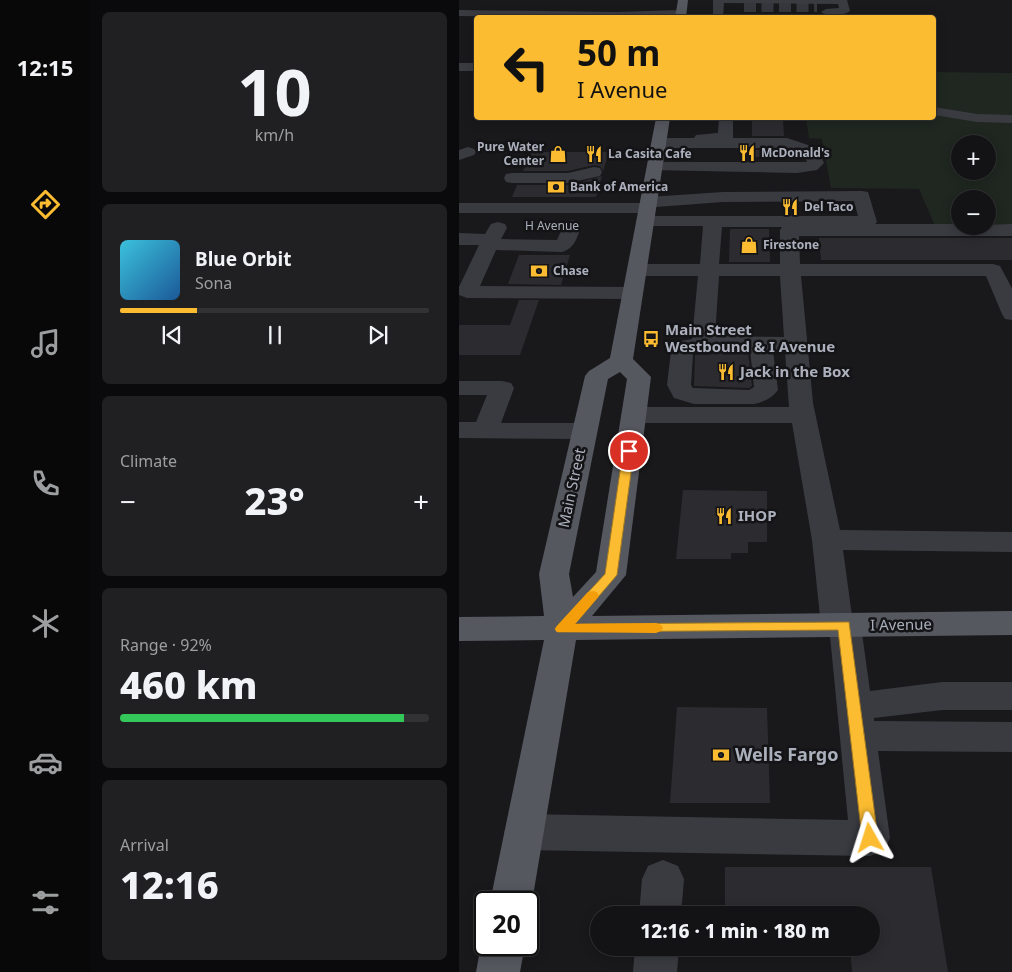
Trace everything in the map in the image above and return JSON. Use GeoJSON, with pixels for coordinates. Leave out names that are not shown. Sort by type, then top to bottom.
{"type":"FeatureCollection","features":[{"type":"Feature","properties":{"kind":"main road"},"geometry":{"type":"LineString","coordinates":[[562,629],[611,575],[639,377],[621,360],[637,270],[643,217],[655,167],[663,120]]}},
{"type":"Feature","properties":{"kind":"main road","name":"Main Street"},"geometry":{"type":"LineString","coordinates":[[513,891],[562,629],[554,574],[597,376],[621,360]]}},
{"type":"Feature","properties":{"kind":"main road","name":"I Avenue"},"geometry":{"type":"LineString","coordinates":[[459,629],[1012,623]]}},
{"type":"Feature","properties":{"kind":"main road"},"geometry":{"type":"LineString","coordinates":[[498,972],[501,956]]}},
{"type":"Feature","properties":{"kind":"street"},"geometry":{"type":"LineString","coordinates":[[655,2],[681,10]]}},
{"type":"Feature","properties":{"kind":"street"},"geometry":{"type":"LineString","coordinates":[[608,15],[681,10],[843,3],[845,11],[720,9]]}},
{"type":"Feature","properties":{"kind":"street"},"geometry":{"type":"LineString","coordinates":[[459,13],[579,9],[582,4]]}},
{"type":"Feature","properties":{"kind":"street"},"geometry":{"type":"LineString","coordinates":[[523,12],[576,15]]}},
{"type":"Feature","properties":{"kind":"street"},"geometry":{"type":"LineString","coordinates":[[459,68],[474,68]]}},
{"type":"Feature","properties":{"kind":"street"},"geometry":{"type":"LineString","coordinates":[[936,111],[977,118],[1012,119]]}},
{"type":"Feature","properties":{"kind":"street"},"geometry":{"type":"LineString","coordinates":[[659,140],[726,138],[726,120]]}},
{"type":"Feature","properties":{"kind":"street"},"geometry":{"type":"LineString","coordinates":[[655,167],[797,168],[815,165],[811,151],[787,143],[659,140]]}},
{"type":"Feature","properties":{"kind":"street"},"geometry":{"type":"LineString","coordinates":[[512,178],[568,178],[593,172]]}},
{"type":"Feature","properties":{"kind":"street"},"geometry":{"type":"LineString","coordinates":[[459,208],[713,221],[869,222],[862,196],[723,197],[643,217]]}},
{"type":"Feature","properties":{"kind":"street"},"geometry":{"type":"LineString","coordinates":[[703,343],[713,221]]}},
{"type":"Feature","properties":{"kind":"street"},"geometry":{"type":"LineString","coordinates":[[459,226],[562,246],[567,241],[571,226]]}},
{"type":"Feature","properties":{"kind":"street"},"geometry":{"type":"LineString","coordinates":[[524,832],[870,838],[857,722],[827,540],[803,415],[790,270],[789,230],[1012,230]]}},
{"type":"Feature","properties":{"kind":"street"},"geometry":{"type":"LineString","coordinates":[[459,240],[499,234]]}},
{"type":"Feature","properties":{"kind":"street"},"geometry":{"type":"LineString","coordinates":[[499,234],[487,248],[467,292],[633,293]]}},
{"type":"Feature","properties":{"kind":"street"},"geometry":{"type":"LineString","coordinates":[[637,270],[993,270],[1012,314]]}},
{"type":"Feature","properties":{"kind":"street"},"geometry":{"type":"LineString","coordinates":[[459,305],[559,304],[579,293]]}},
{"type":"Feature","properties":{"kind":"street"},"geometry":{"type":"LineString","coordinates":[[761,343],[766,390],[754,397],[694,397],[683,393],[679,385],[681,358],[682,351],[689,346],[703,343],[761,343],[797,344]]}},
{"type":"Feature","properties":{"kind":"street"},"geometry":{"type":"LineString","coordinates":[[459,388],[502,388],[467,429]]}},
{"type":"Feature","properties":{"kind":"street"},"geometry":{"type":"LineString","coordinates":[[634,415],[803,415]]}},
{"type":"Feature","properties":{"kind":"street"},"geometry":{"type":"LineString","coordinates":[[467,429],[584,431]]}},
{"type":"Feature","properties":{"kind":"street"},"geometry":{"type":"LineString","coordinates":[[827,540],[1012,542]]}},
{"type":"Feature","properties":{"kind":"street"},"geometry":{"type":"LineString","coordinates":[[857,722],[942,696],[1012,696]]}},
{"type":"Feature","properties":{"kind":"street"},"geometry":{"type":"LineString","coordinates":[[857,722],[1012,737]]}},
{"type":"Feature","properties":{"kind":"street"},"geometry":{"type":"LineString","coordinates":[[655,972],[656,956]]}},
{"type":"Feature","properties":{"kind":"shaded area"},"geometry":{"type":"Polygon","coordinates":[[[936,72],[1012,73],[1012,226],[996,226],[996,190],[951,190],[951,226],[935,226],[919,189],[831,188],[822,139],[809,138],[806,120],[936,120],[936,72]]]}},
{"type":"Feature","properties":{"kind":"building"},"geometry":{"type":"Polygon","coordinates":[[[752,120],[783,120],[784,136],[752,136],[752,120]]]}},
{"type":"Feature","properties":{"kind":"building"},"geometry":{"type":"Polygon","coordinates":[[[752,150],[779,150],[780,157],[752,157],[752,150]]]}},
{"type":"Feature","properties":{"kind":"building"},"geometry":{"type":"Polygon","coordinates":[[[532,152],[609,152],[603,171],[600,166],[594,165],[568,171],[523,171],[532,152]]]}},
{"type":"Feature","properties":{"kind":"building","name":"Bank of America"},"geometry":{"type":"Polygon","coordinates":[[[602,176],[596,197],[512,197],[517,185],[568,185],[602,176]]]}},
{"type":"Feature","properties":{"kind":"building","name":"Firestone"},"geometry":{"type":"Polygon","coordinates":[[[730,229],[769,229],[770,262],[729,262],[730,229]]]}},
{"type":"Feature","properties":{"kind":"building"},"geometry":{"type":"Polygon","coordinates":[[[819,238],[1013,238],[1013,260],[821,260],[819,238]]]}},
{"type":"Feature","properties":{"kind":"building","name":"Chase"},"geometry":{"type":"Polygon","coordinates":[[[519,255],[570,255],[561,285],[508,284],[519,255]]]}},
{"type":"Feature","properties":{"kind":"building"},"geometry":{"type":"Polygon","coordinates":[[[519,300],[539,300],[520,355],[459,355],[459,325],[510,325],[519,300]]]}},
{"type":"Feature","properties":{"kind":"building","name":"Jack in the Box"},"geometry":{"type":"Polygon","coordinates":[[[718,352],[748,352],[752,386],[749,388],[694,386],[695,355],[718,354],[718,352]]]}},
{"type":"Feature","properties":{"kind":"building","name":"IHOP"},"geometry":{"type":"Polygon","coordinates":[[[683,490],[767,491],[767,542],[748,542],[748,553],[731,553],[731,559],[676,559],[683,490]]]}},
{"type":"Feature","properties":{"kind":"building","name":"Wells Fargo"},"geometry":{"type":"Polygon","coordinates":[[[677,707],[767,708],[770,803],[670,803],[677,707]]]}},
{"type":"Feature","properties":{"kind":"building"},"geometry":{"type":"Polygon","coordinates":[[[725,867],[931,867],[948,972],[852,972],[851,956],[880,956],[880,906],[725,906],[725,867]]]}},
{"type":"Feature","properties":{"kind":"tunnel"},"geometry":{"type":"LineString","coordinates":[[744,6],[817,6]]}},
{"type":"Feature","properties":{"kind":"slow traffic"},"geometry":{"type":"LineString","coordinates":[[593,596],[562,629],[656,628]]}},
{"type":"Feature","properties":{"kind":"place","name":"McDonald's"},"geometry":{"type":"Point","coordinates":[747,153]}},
{"type":"Feature","properties":{"kind":"place","name":"Pure Water Center"},"geometry":{"type":"Point","coordinates":[558,154]}},
{"type":"Feature","properties":{"kind":"place","name":"La Casita Cafe"},"geometry":{"type":"Point","coordinates":[594,154]}},
{"type":"Feature","properties":{"kind":"place","name":"Bank of America"},"geometry":{"type":"Point","coordinates":[556,187]}},
{"type":"Feature","properties":{"kind":"place","name":"Del Taco"},"geometry":{"type":"Point","coordinates":[790,207]}},
{"type":"Feature","properties":{"kind":"place","name":"Firestone"},"geometry":{"type":"Point","coordinates":[749,245]}},
{"type":"Feature","properties":{"kind":"place","name":"Chase"},"geometry":{"type":"Point","coordinates":[539,271]}},
{"type":"Feature","properties":{"kind":"place","name":"Main Street Westbound & I Avenue"},"geometry":{"type":"Point","coordinates":[651,339]}},
{"type":"Feature","properties":{"kind":"place","name":"Jack in the Box"},"geometry":{"type":"Point","coordinates":[726,372]}},
{"type":"Feature","properties":{"kind":"place","name":"IHOP"},"geometry":{"type":"Point","coordinates":[724,516]}},
{"type":"Feature","properties":{"kind":"place","name":"Wells Fargo"},"geometry":{"type":"Point","coordinates":[721,755]}},
{"type":"Feature","properties":{"kind":"route"},"geometry":{"type":"LineString","coordinates":[[629,451],[611,575],[562,629],[845,626],[870,838]]}}]}
